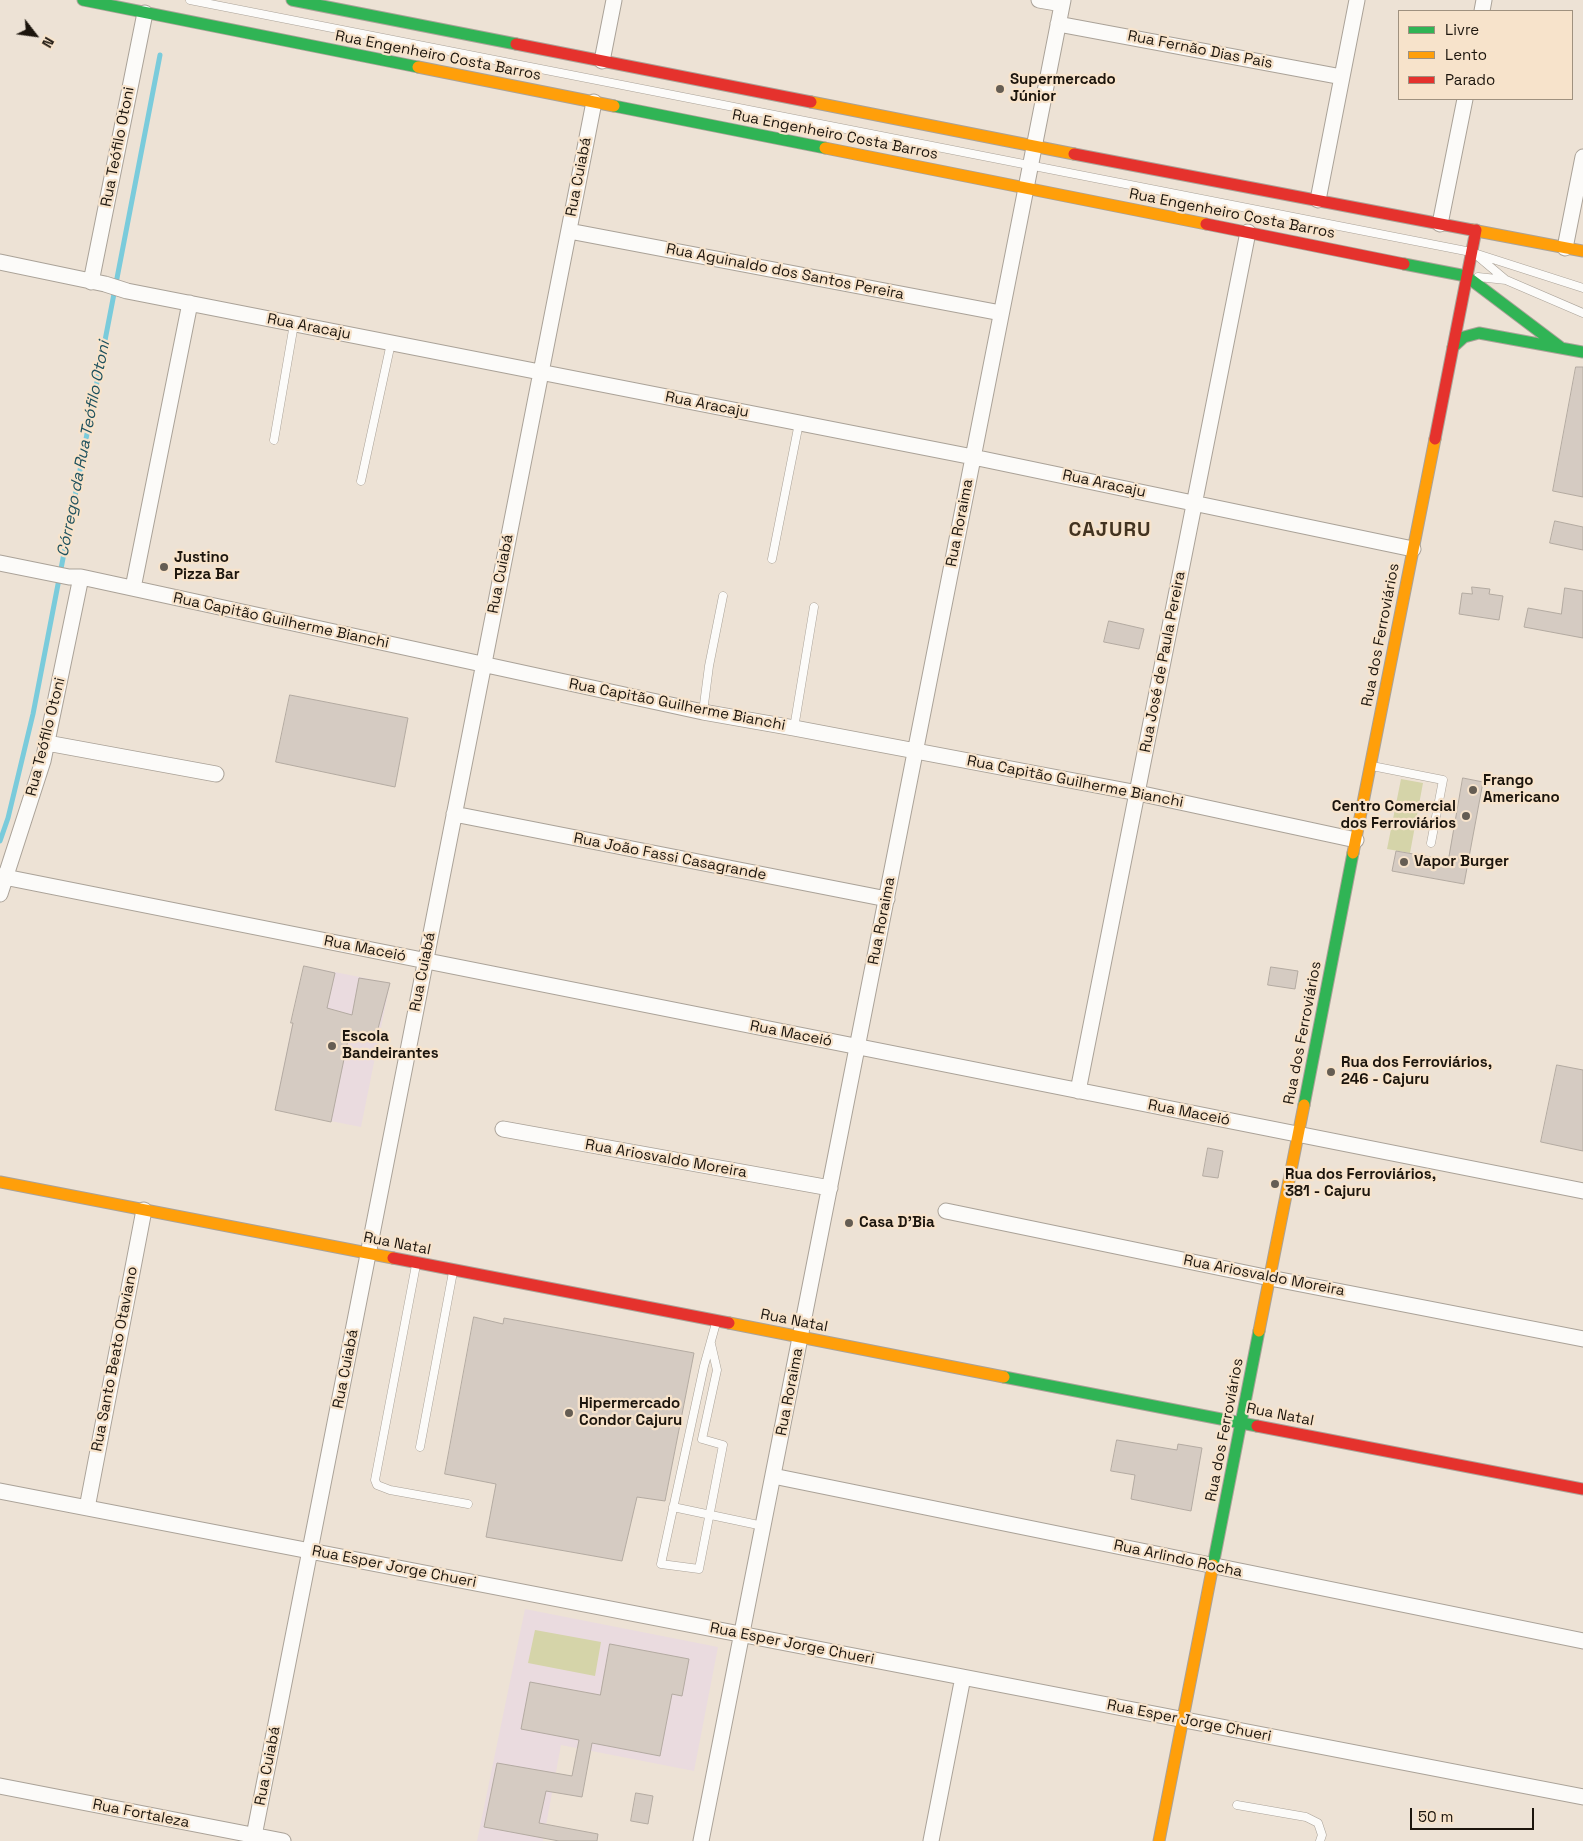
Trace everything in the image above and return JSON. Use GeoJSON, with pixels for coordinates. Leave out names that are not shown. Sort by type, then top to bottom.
{"type":"FeatureCollection","features":[{"type":"Feature","properties":{"kind":"street","name":"Rua Engenheiro Costa Barros"},"geometry":{"type":"LineString","coordinates":[[82,0],[1466,276],[1560,347]]}},
{"type":"Feature","properties":{"kind":"street","name":"Rua Engenheiro Costa Barros"},"geometry":{"type":"LineString","coordinates":[[292,0],[1034,146],[1583,251]]}},
{"type":"Feature","properties":{"kind":"street"},"geometry":{"type":"LineString","coordinates":[[602,61],[614,0]]}},
{"type":"Feature","properties":{"kind":"street"},"geometry":{"type":"LineString","coordinates":[[1038,0],[1063,2]]}},
{"type":"Feature","properties":{"kind":"street"},"geometry":{"type":"LineString","coordinates":[[1318,200],[1357,0]]}},
{"type":"Feature","properties":{"kind":"street","name":"Rua Roraima"},"geometry":{"type":"LineString","coordinates":[[701,1841],[1063,2]]}},
{"type":"Feature","properties":{"kind":"street","name":"Rua Teófilo Otoni"},"geometry":{"type":"LineString","coordinates":[[98,283],[145,12]]}},
{"type":"Feature","properties":{"kind":"street","name":"Rua Fernão Dias Pais"},"geometry":{"type":"LineString","coordinates":[[1058,24],[1342,77]]}},
{"type":"Feature","properties":{"kind":"street"},"geometry":{"type":"LineString","coordinates":[[1440,224],[1465,100]]}},
{"type":"Feature","properties":{"kind":"street","name":"Rua Cuiabá"},"geometry":{"type":"LineString","coordinates":[[254,1838],[594,102]]}},
{"type":"Feature","properties":{"kind":"street"},"geometry":{"type":"LineString","coordinates":[[1565,248],[1583,157]]}},
{"type":"Feature","properties":{"kind":"street","name":"Rua Aguinaldo dos Santos Pereira"},"geometry":{"type":"LineString","coordinates":[[569,230],[1002,313]]}},
{"type":"Feature","properties":{"kind":"street","name":"Rua dos Ferroviários"},"geometry":{"type":"LineString","coordinates":[[1159,1841],[1476,230]]}},
{"type":"Feature","properties":{"kind":"street","name":"Rua José de Paula Pereira"},"geometry":{"type":"LineString","coordinates":[[1078,1091],[1248,232]]}},
{"type":"Feature","properties":{"kind":"street","name":"Rua Aracaju"},"geometry":{"type":"LineString","coordinates":[[0,262],[127,291],[973,457],[1413,549]]}},
{"type":"Feature","properties":{"kind":"street"},"geometry":{"type":"LineString","coordinates":[[134,588],[190,303]]}},
{"type":"Feature","properties":{"kind":"street","name":"Rua Engenheiro Costa Barros"},"geometry":{"type":"LineString","coordinates":[[1453,347],[1470,334],[1479,333],[1583,352]]}},
{"type":"Feature","properties":{"kind":"street","name":"Rua Capitão Guilherme Bianchi"},"geometry":{"type":"LineString","coordinates":[[0,563],[134,588],[483,666],[703,712],[916,750],[1138,793],[1356,840]]}},
{"type":"Feature","properties":{"kind":"street","name":"Rua Teófilo Otoni"},"geometry":{"type":"LineString","coordinates":[[0,894],[3,877],[38,778],[47,743],[75,577]]}},
{"type":"Feature","properties":{"kind":"street"},"geometry":{"type":"LineString","coordinates":[[47,743],[216,774]]}},
{"type":"Feature","properties":{"kind":"street","name":"Rua João Fassi Casagrande"},"geometry":{"type":"LineString","coordinates":[[454,814],[886,899]]}},
{"type":"Feature","properties":{"kind":"street","name":"Rua Maceió"},"geometry":{"type":"LineString","coordinates":[[3,877],[1583,1191]]}},
{"type":"Feature","properties":{"kind":"street","name":"Rua Ariosvaldo Moreira"},"geometry":{"type":"LineString","coordinates":[[503,1129],[830,1188]]}},
{"type":"Feature","properties":{"kind":"street","name":"Rua Natal"},"geometry":{"type":"LineString","coordinates":[[0,1182],[1583,1489]]}},
{"type":"Feature","properties":{"kind":"street","name":"Rua Santo Beato Otaviano"},"geometry":{"type":"LineString","coordinates":[[87,1508],[144,1210]]}},
{"type":"Feature","properties":{"kind":"street","name":"Rua Ariosvaldo Moreira"},"geometry":{"type":"LineString","coordinates":[[946,1211],[1270,1278],[1583,1339]]}},
{"type":"Feature","properties":{"kind":"street","name":"Rua Arlindo Rocha"},"geometry":{"type":"LineString","coordinates":[[773,1476],[1583,1641]]}},
{"type":"Feature","properties":{"kind":"street","name":"Rua Esper Jorge Chueri"},"geometry":{"type":"LineString","coordinates":[[0,1491],[1583,1797]]}},
{"type":"Feature","properties":{"kind":"street"},"geometry":{"type":"LineString","coordinates":[[931,1841],[963,1677]]}},
{"type":"Feature","properties":{"kind":"street","name":"Rua Fortaleza"},"geometry":{"type":"LineString","coordinates":[[0,1786],[254,1838],[283,1841]]}},
{"type":"Feature","properties":{"kind":"lane"},"geometry":{"type":"LineString","coordinates":[[190,0],[1471,252],[1583,288]]}},
{"type":"Feature","properties":{"kind":"lane"},"geometry":{"type":"LineString","coordinates":[[1471,252],[1506,280],[1583,313]]}},
{"type":"Feature","properties":{"kind":"lane"},"geometry":{"type":"LineString","coordinates":[[1466,276],[1506,280]]}},
{"type":"Feature","properties":{"kind":"lane"},"geometry":{"type":"LineString","coordinates":[[274,440],[294,324]]}},
{"type":"Feature","properties":{"kind":"lane"},"geometry":{"type":"LineString","coordinates":[[361,481],[391,343]]}},
{"type":"Feature","properties":{"kind":"lane"},"geometry":{"type":"LineString","coordinates":[[772,559],[799,423]]}},
{"type":"Feature","properties":{"kind":"lane"},"geometry":{"type":"LineString","coordinates":[[703,712],[709,666],[723,596]]}},
{"type":"Feature","properties":{"kind":"lane"},"geometry":{"type":"LineString","coordinates":[[794,728],[814,607]]}},
{"type":"Feature","properties":{"kind":"lane"},"geometry":{"type":"LineString","coordinates":[[1370,766],[1443,780],[1431,843]]}},
{"type":"Feature","properties":{"kind":"lane"},"geometry":{"type":"LineString","coordinates":[[416,1263],[375,1480],[377,1485],[390,1490],[468,1504]]}},
{"type":"Feature","properties":{"kind":"lane"},"geometry":{"type":"LineString","coordinates":[[420,1447],[453,1270]]}},
{"type":"Feature","properties":{"kind":"lane"},"geometry":{"type":"LineString","coordinates":[[711,1344],[716,1370],[702,1439],[723,1445],[700,1569],[661,1564],[704,1366],[717,1321]]}},
{"type":"Feature","properties":{"kind":"lane"},"geometry":{"type":"LineString","coordinates":[[673,1507],[763,1526]]}},
{"type":"Feature","properties":{"kind":"lane"},"geometry":{"type":"LineString","coordinates":[[1237,1804],[1306,1817],[1318,1823],[1322,1835],[1320,1841]]}},
{"type":"Feature","properties":{"kind":"shaded area","name":"Escola Bandeirantes"},"geometry":{"type":"Polygon","coordinates":[[[304,966],[390,983],[361,1127],[275,1110],[304,966]]]}},
{"type":"Feature","properties":{"kind":"shaded area"},"geometry":{"type":"Polygon","coordinates":[[[525,1609],[718,1647],[694,1771],[561,1745],[543,1841],[477,1841],[525,1609]]]}},
{"type":"Feature","properties":{"kind":"green space"},"geometry":{"type":"Polygon","coordinates":[[[1401,779],[1423,783],[1410,853],[1387,849],[1401,779]]]}},
{"type":"Feature","properties":{"kind":"green space"},"geometry":{"type":"Polygon","coordinates":[[[535,1630],[601,1642],[595,1676],[528,1663],[535,1630]]]}},
{"type":"Feature","properties":{"kind":"building"},"geometry":{"type":"Polygon","coordinates":[[[1576,367],[1583,367],[1583,497],[1553,491],[1576,367]]]}},
{"type":"Feature","properties":{"kind":"building"},"geometry":{"type":"Polygon","coordinates":[[[1555,521],[1583,527],[1583,550],[1550,543],[1555,521]]]}},
{"type":"Feature","properties":{"kind":"building"},"geometry":{"type":"Polygon","coordinates":[[[1472,587],[1490,589],[1489,594],[1503,596],[1499,620],[1459,614],[1462,593],[1472,594],[1472,587]]]}},
{"type":"Feature","properties":{"kind":"building"},"geometry":{"type":"Polygon","coordinates":[[[1565,588],[1583,591],[1583,638],[1524,627],[1528,608],[1561,614],[1565,588]]]}},
{"type":"Feature","properties":{"kind":"building"},"geometry":{"type":"Polygon","coordinates":[[[1109,621],[1144,629],[1139,649],[1104,642],[1109,621]]]}},
{"type":"Feature","properties":{"kind":"building"},"geometry":{"type":"Polygon","coordinates":[[[290,695],[408,718],[395,787],[276,762],[290,695]]]}},
{"type":"Feature","properties":{"kind":"building","name":"Centro Comercial dos Ferroviários"},"geometry":{"type":"Polygon","coordinates":[[[1463,778],[1483,782],[1464,884],[1392,871],[1396,851],[1448,860],[1463,778]]]}},
{"type":"Feature","properties":{"kind":"building","name":"Escola Bandeirantes"},"geometry":{"type":"Polygon","coordinates":[[[304,966],[335,973],[327,1008],[352,1015],[359,978],[390,983],[375,1040],[349,1035],[331,1122],[275,1110],[304,966]]]}},
{"type":"Feature","properties":{"kind":"building"},"geometry":{"type":"Polygon","coordinates":[[[1271,967],[1298,971],[1295,989],[1268,985],[1271,967]]]}},
{"type":"Feature","properties":{"kind":"building"},"geometry":{"type":"Polygon","coordinates":[[[1557,1065],[1583,1070],[1583,1151],[1541,1142],[1557,1065]]]}},
{"type":"Feature","properties":{"kind":"building"},"geometry":{"type":"Polygon","coordinates":[[[1208,1148],[1223,1151],[1218,1178],[1203,1176],[1208,1148]]]}},
{"type":"Feature","properties":{"kind":"building","name":"Hipermercado Condor Cajuru"},"geometry":{"type":"Polygon","coordinates":[[[474,1317],[503,1324],[504,1318],[694,1353],[665,1501],[637,1497],[622,1561],[486,1537],[496,1484],[445,1474],[474,1317]]]}},
{"type":"Feature","properties":{"kind":"building"},"geometry":{"type":"Polygon","coordinates":[[[1117,1440],[1177,1450],[1178,1444],[1202,1448],[1191,1511],[1131,1499],[1135,1475],[1111,1471],[1117,1440]]]}},
{"type":"Feature","properties":{"kind":"building"},"geometry":{"type":"Polygon","coordinates":[[[610,1644],[689,1659],[682,1696],[672,1694],[660,1756],[592,1743],[582,1797],[546,1791],[539,1823],[598,1834],[597,1841],[559,1841],[484,1827],[497,1763],[572,1776],[579,1740],[521,1729],[530,1682],[600,1695],[610,1644]]]}},
{"type":"Feature","properties":{"kind":"building"},"geometry":{"type":"Polygon","coordinates":[[[636,1793],[653,1796],[648,1824],[631,1821],[636,1793]]]}},
{"type":"Feature","properties":{"kind":"waterway","name":"Córrego da Rua Teófilo Otoni"},"geometry":{"type":"LineString","coordinates":[[0,841],[8,818],[33,714],[160,55]]}},
{"type":"Feature","properties":{"kind":"traffic: fast"},"geometry":{"type":"LineString","coordinates":[[83,0],[418,67]]}},
{"type":"Feature","properties":{"kind":"traffic: fast"},"geometry":{"type":"LineString","coordinates":[[292,0],[516,44]]}},
{"type":"Feature","properties":{"kind":"traffic: fast"},"geometry":{"type":"LineString","coordinates":[[614,106],[825,148]]}},
{"type":"Feature","properties":{"kind":"traffic: fast"},"geometry":{"type":"LineString","coordinates":[[1404,264],[1466,276],[1560,347]]}},
{"type":"Feature","properties":{"kind":"traffic: fast"},"geometry":{"type":"LineString","coordinates":[[1453,347],[1464,337],[1479,333],[1583,352]]}},
{"type":"Feature","properties":{"kind":"traffic: fast"},"geometry":{"type":"LineString","coordinates":[[1304,1105],[1353,853]]}},
{"type":"Feature","properties":{"kind":"traffic: fast"},"geometry":{"type":"LineString","coordinates":[[1213,1565],[1259,1331]]}},
{"type":"Feature","properties":{"kind":"traffic: fast"},"geometry":{"type":"LineString","coordinates":[[1004,1377],[1257,1426]]}},
{"type":"Feature","properties":{"kind":"traffic: slow"},"geometry":{"type":"LineString","coordinates":[[418,67],[614,106]]}},
{"type":"Feature","properties":{"kind":"traffic: slow"},"geometry":{"type":"LineString","coordinates":[[811,102],[1074,154]]}},
{"type":"Feature","properties":{"kind":"traffic: slow"},"geometry":{"type":"LineString","coordinates":[[825,148],[1206,224]]}},
{"type":"Feature","properties":{"kind":"traffic: slow"},"geometry":{"type":"LineString","coordinates":[[1472,230],[1583,251]]}},
{"type":"Feature","properties":{"kind":"traffic: slow"},"geometry":{"type":"LineString","coordinates":[[1353,853],[1435,439]]}},
{"type":"Feature","properties":{"kind":"traffic: slow"},"geometry":{"type":"LineString","coordinates":[[1259,1331],[1304,1105]]}},
{"type":"Feature","properties":{"kind":"traffic: slow"},"geometry":{"type":"LineString","coordinates":[[0,1182],[393,1258]]}},
{"type":"Feature","properties":{"kind":"traffic: slow"},"geometry":{"type":"LineString","coordinates":[[729,1323],[1004,1377]]}},
{"type":"Feature","properties":{"kind":"traffic: slow"},"geometry":{"type":"LineString","coordinates":[[1159,1841],[1213,1565]]}},
{"type":"Feature","properties":{"kind":"traffic: jam"},"geometry":{"type":"LineString","coordinates":[[516,44],[811,102]]}},
{"type":"Feature","properties":{"kind":"traffic: jam"},"geometry":{"type":"LineString","coordinates":[[1074,154],[1472,230]]}},
{"type":"Feature","properties":{"kind":"traffic: jam"},"geometry":{"type":"LineString","coordinates":[[1206,224],[1404,264]]}},
{"type":"Feature","properties":{"kind":"traffic: jam"},"geometry":{"type":"LineString","coordinates":[[1435,439],[1476,230]]}},
{"type":"Feature","properties":{"kind":"traffic: jam"},"geometry":{"type":"LineString","coordinates":[[393,1258],[729,1323]]}},
{"type":"Feature","properties":{"kind":"traffic: jam"},"geometry":{"type":"LineString","coordinates":[[1257,1426],[1583,1489]]}},
{"type":"Feature","properties":{"kind":"place","name":"Supermercado Júnior"},"geometry":{"type":"Point","coordinates":[1000,89]}},
{"type":"Feature","properties":{"kind":"place","name":"Justino Pizza Bar"},"geometry":{"type":"Point","coordinates":[164,567]}},
{"type":"Feature","properties":{"kind":"place","name":"Frango Americano"},"geometry":{"type":"Point","coordinates":[1473,790]}},
{"type":"Feature","properties":{"kind":"place","name":"Centro Comercial dos Ferroviários"},"geometry":{"type":"Point","coordinates":[1466,816]}},
{"type":"Feature","properties":{"kind":"place","name":"Vapor Burger"},"geometry":{"type":"Point","coordinates":[1404,862]}},
{"type":"Feature","properties":{"kind":"place","name":"Escola Bandeirantes"},"geometry":{"type":"Point","coordinates":[332,1046]}},
{"type":"Feature","properties":{"kind":"place","name":"Rua dos Ferroviários, 246 - Cajuru"},"geometry":{"type":"Point","coordinates":[1331,1072]}},
{"type":"Feature","properties":{"kind":"place","name":"Rua dos Ferroviários, 381 - Cajuru"},"geometry":{"type":"Point","coordinates":[1275,1184]}},
{"type":"Feature","properties":{"kind":"place","name":"Casa D’Bia"},"geometry":{"type":"Point","coordinates":[849,1223]}},
{"type":"Feature","properties":{"kind":"place","name":"Hipermercado Condor Cajuru"},"geometry":{"type":"Point","coordinates":[569,1413]}},
{"type":"Feature","properties":{"kind":"district","name":"CAJURU"},"geometry":{"type":"Point","coordinates":[1110,531]}}]}
